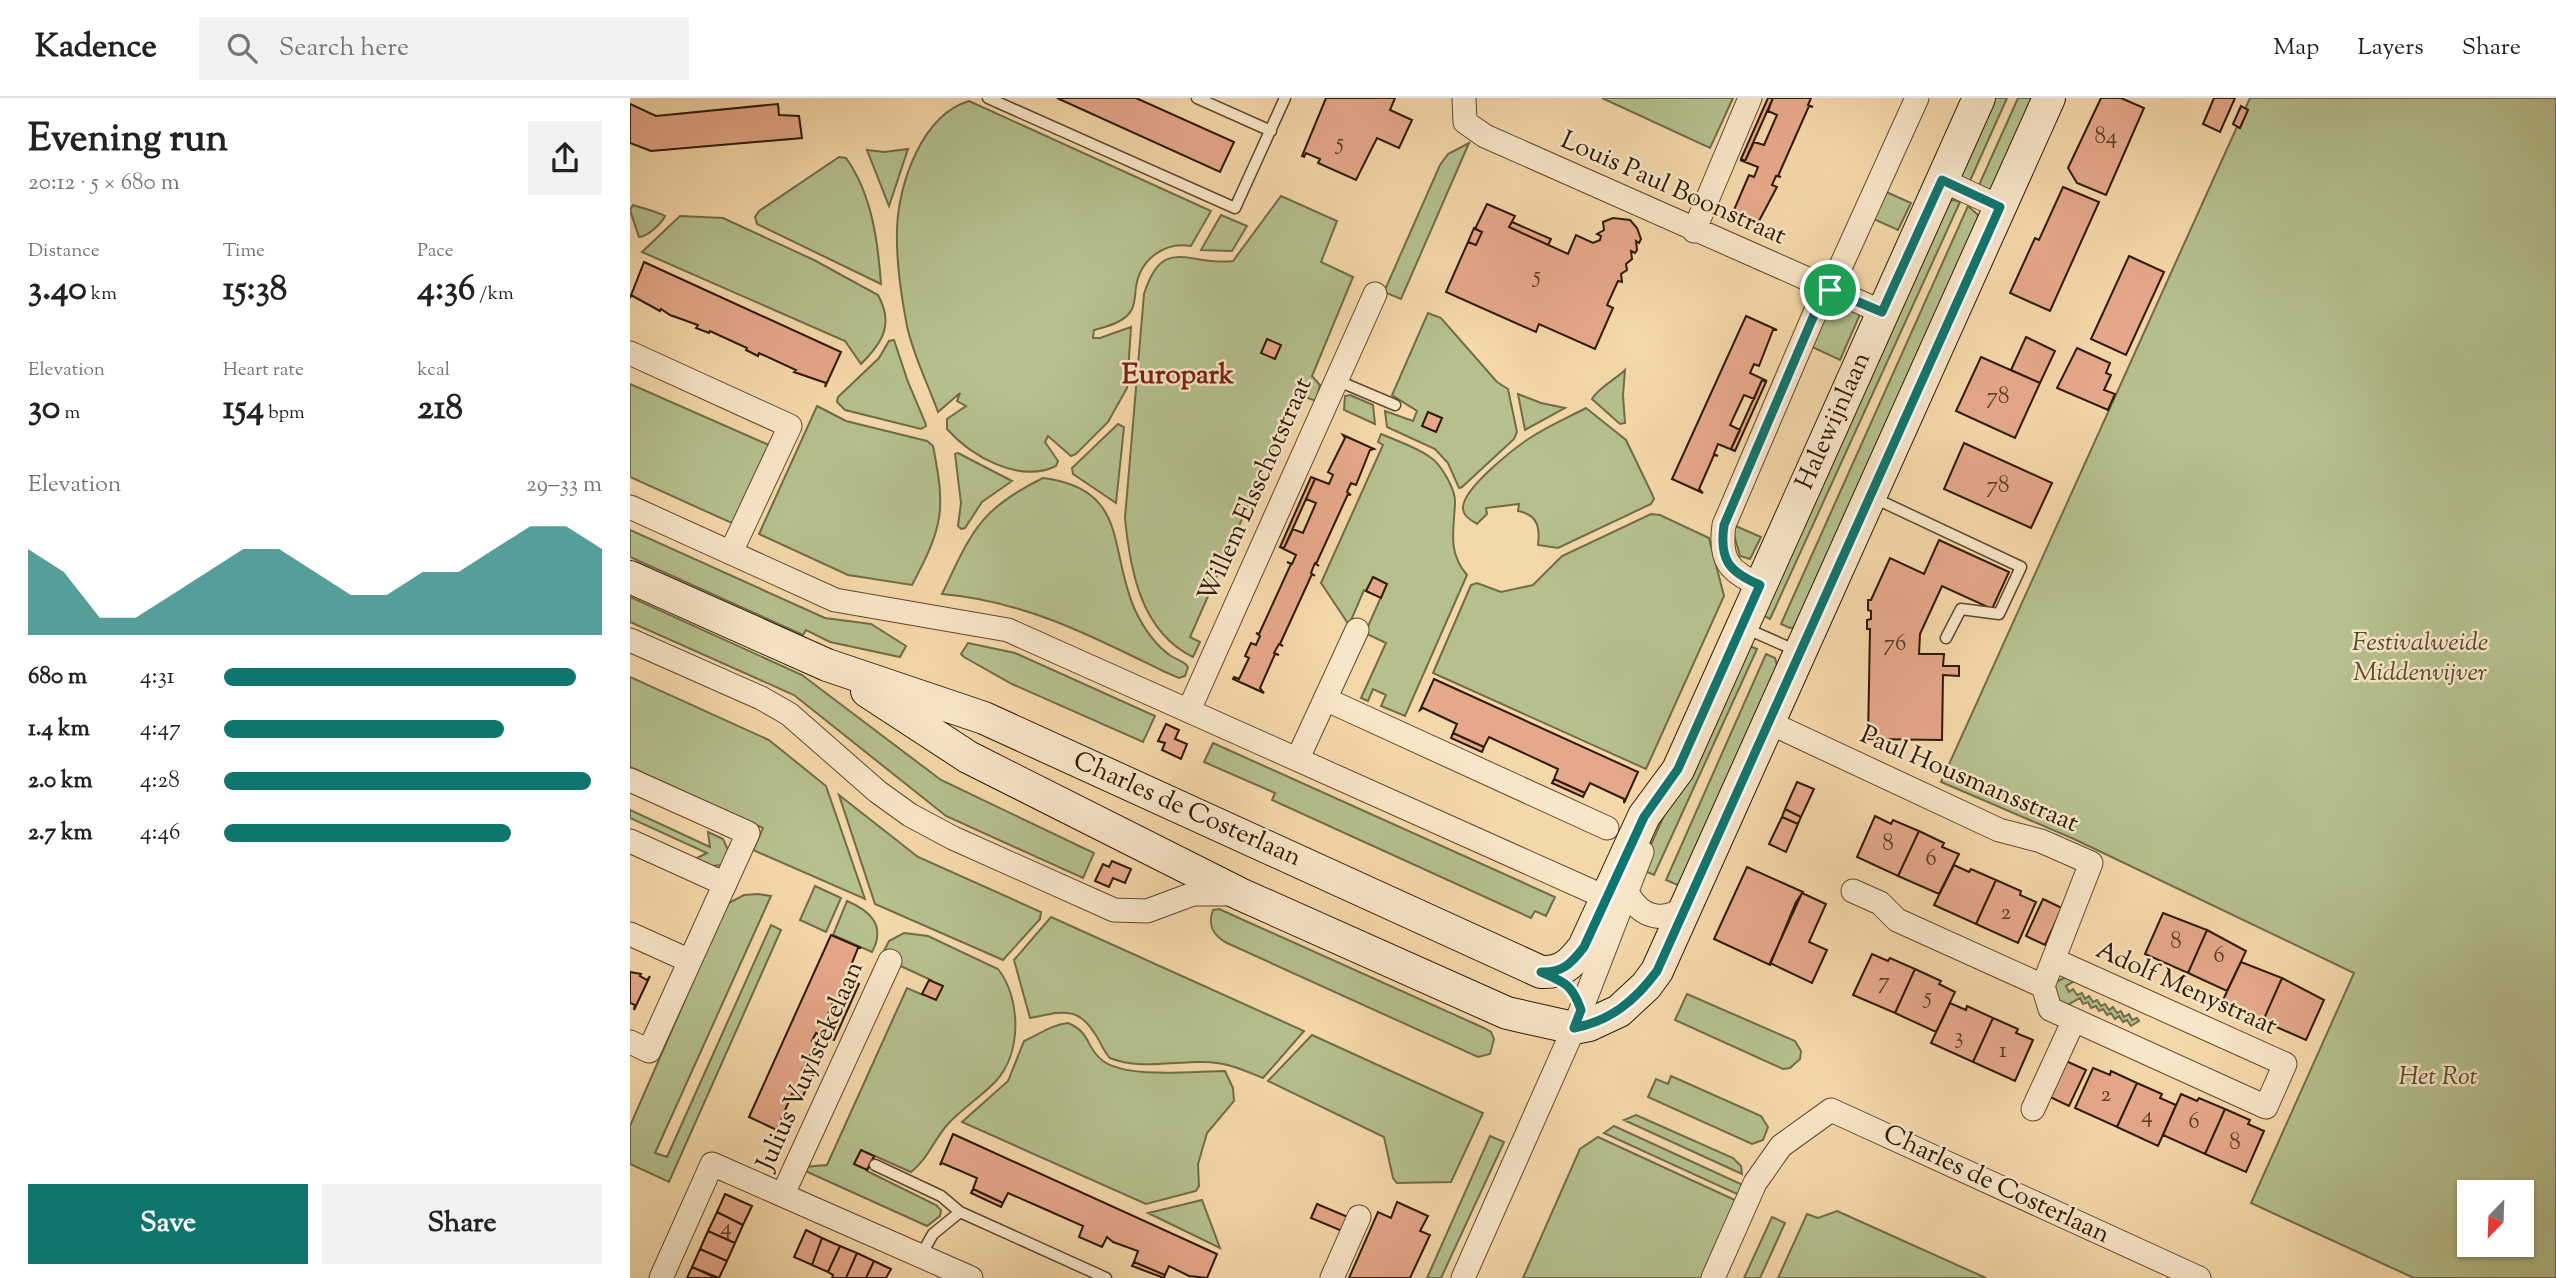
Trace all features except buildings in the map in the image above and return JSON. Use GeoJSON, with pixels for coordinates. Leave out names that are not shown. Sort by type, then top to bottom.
{"type":"FeatureCollection","features":[{"type":"Feature","properties":{"kind":"main road","name":"Halewijnlaan"},"geometry":{"type":"LineString","coordinates":[[1618,896],[1644,817],[1678,769],[1979,98]]}},
{"type":"Feature","properties":{"kind":"main road"},"geometry":{"type":"LineString","coordinates":[[1577,1019],[1589,1025],[1612,1014],[1646,986],[1657,971],[2049,98]]}},
{"type":"Feature","properties":{"kind":"main road","name":"Charles de Costerlaan"},"geometry":{"type":"LineString","coordinates":[[630,577],[827,665],[984,718],[1541,972]]}},
{"type":"Feature","properties":{"kind":"main road","name":"Charles de Costerlaan"},"geometry":{"type":"LineString","coordinates":[[827,665],[968,757],[1240,894],[1507,1013],[1577,1019]]}},
{"type":"Feature","properties":{"kind":"main road"},"geometry":{"type":"LineString","coordinates":[[1541,972],[1556,972],[1571,964],[1618,896]]}},
{"type":"Feature","properties":{"kind":"street","name":"Louis Paul Boonstraat"},"geometry":{"type":"LineString","coordinates":[[1464,98],[1465,122],[1472,129],[1882,312]]}},
{"type":"Feature","properties":{"kind":"street"},"geometry":{"type":"LineString","coordinates":[[1694,230],[1750,98]]}},
{"type":"Feature","properties":{"kind":"street"},"geometry":{"type":"LineString","coordinates":[[1760,585],[1731,570],[1724,554],[1724,525],[1817,308],[1830,290],[1917,98]]}},
{"type":"Feature","properties":{"kind":"street"},"geometry":{"type":"LineString","coordinates":[[1942,180],[2000,207]]}},
{"type":"Feature","properties":{"kind":"street","name":"Willem Elsschotstraat"},"geometry":{"type":"LineString","coordinates":[[1189,709],[1375,294]]}},
{"type":"Feature","properties":{"kind":"street"},"geometry":{"type":"LineString","coordinates":[[630,353],[790,426],[731,552]]}},
{"type":"Feature","properties":{"kind":"street"},"geometry":{"type":"LineString","coordinates":[[630,507],[835,600],[1008,630],[1618,896],[1647,915],[1661,918],[1677,914],[1687,904]]}},
{"type":"Feature","properties":{"kind":"street"},"geometry":{"type":"LineString","coordinates":[[1298,758],[1357,630]]}},
{"type":"Feature","properties":{"kind":"street","name":"Charles de Costerlaan"},"geometry":{"type":"LineString","coordinates":[[630,640],[761,698],[789,714],[878,792],[910,815],[953,838],[1114,910],[1147,911],[1193,894],[1240,894]]}},
{"type":"Feature","properties":{"kind":"street"},"geometry":{"type":"LineString","coordinates":[[1325,699],[1607,828]]}},
{"type":"Feature","properties":{"kind":"street","name":"Paul Housmansstraat"},"geometry":{"type":"LineString","coordinates":[[1768,722],[1999,830],[2041,841],[2091,863],[2054,960]]}},
{"type":"Feature","properties":{"kind":"street"},"geometry":{"type":"LineString","coordinates":[[630,780],[748,833],[649,1051],[630,1042]]}},
{"type":"Feature","properties":{"kind":"street"},"geometry":{"type":"LineString","coordinates":[[630,841],[725,884]]}},
{"type":"Feature","properties":{"kind":"street"},"geometry":{"type":"LineString","coordinates":[[1853,891],[1880,903],[1897,920],[2043,986]]}},
{"type":"Feature","properties":{"kind":"street"},"geometry":{"type":"LineString","coordinates":[[1462,1278],[1577,1019],[1618,896]]}},
{"type":"Feature","properties":{"kind":"street"},"geometry":{"type":"LineString","coordinates":[[630,934],[690,961]]}},
{"type":"Feature","properties":{"kind":"street","name":"Adolf Menystraat"},"geometry":{"type":"LineString","coordinates":[[2054,960],[2285,1064],[2266,1107],[2050,1009],[2043,986],[2054,960]]}},
{"type":"Feature","properties":{"kind":"street","name":"Julius Vuylstekelaan"},"geometry":{"type":"LineString","coordinates":[[783,1194],[890,961]]}},
{"type":"Feature","properties":{"kind":"street","name":"Charles de Costerlaan"},"geometry":{"type":"LineString","coordinates":[[1541,972],[1566,983],[1575,993],[1577,1019]]}},
{"type":"Feature","properties":{"kind":"street"},"geometry":{"type":"LineString","coordinates":[[2033,1109],[2074,1020]]}},
{"type":"Feature","properties":{"kind":"street","name":"Charles de Costerlaan"},"geometry":{"type":"LineString","coordinates":[[1713,1278],[1755,1183],[1781,1146],[1831,1110],[2199,1278]]}},
{"type":"Feature","properties":{"kind":"street","name":"Julius Vuylstekelaan"},"geometry":{"type":"LineString","coordinates":[[661,1278],[712,1164],[971,1278]]}},
{"type":"Feature","properties":{"kind":"street"},"geometry":{"type":"LineString","coordinates":[[1332,1278],[1359,1217]]}},
{"type":"Feature","properties":{"kind":"lane"},"geometry":{"type":"LineString","coordinates":[[988,98],[1235,208],[1285,98]]}},
{"type":"Feature","properties":{"kind":"lane"},"geometry":{"type":"LineString","coordinates":[[1197,98],[1271,131]]}},
{"type":"Feature","properties":{"kind":"lane"},"geometry":{"type":"LineString","coordinates":[[1336,380],[1395,405]]}},
{"type":"Feature","properties":{"kind":"lane"},"geometry":{"type":"LineString","coordinates":[[1870,496],[2021,567],[1999,614],[1961,609],[1946,638]]}},
{"type":"Feature","properties":{"kind":"lane"},"geometry":{"type":"LineString","coordinates":[[1742,626],[1800,652]]}},
{"type":"Feature","properties":{"kind":"lane"},"geometry":{"type":"LineString","coordinates":[[875,1165],[941,1196],[960,1212],[1106,1278]]}},
{"type":"Feature","properties":{"kind":"lane"},"geometry":{"type":"LineString","coordinates":[[921,1255],[933,1234],[960,1212]]}},
{"type":"Feature","properties":{"kind":"green space"},"geometry":{"type":"Polygon","coordinates":[[[1602,98],[1733,98],[1710,148],[1602,98]]]}},
{"type":"Feature","properties":{"kind":"green space"},"geometry":{"type":"Polygon","coordinates":[[[1989,98],[2007,98],[1970,181],[1961,177],[1989,98]]]}},
{"type":"Feature","properties":{"kind":"green space"},"geometry":{"type":"Polygon","coordinates":[[[2018,98],[2036,98],[1998,184],[1990,190],[1979,185],[2018,98]]]}},
{"type":"Feature","properties":{"kind":"green space"},"geometry":{"type":"Polygon","coordinates":[[[2250,98],[2556,98],[2556,1278],[2414,1278],[2251,1203],[2354,973],[2074,839],[1941,782],[2250,98]]]}},
{"type":"Feature","properties":{"kind":"green space"},"geometry":{"type":"Polygon","coordinates":[[[969,101],[1211,211],[1191,246],[1172,246],[1163,250],[1155,254],[1142,268],[1129,314],[1115,323],[1094,330],[1093,338],[1100,338],[1131,327],[1127,388],[1108,422],[1076,454],[1071,456],[1048,436],[1045,442],[1058,461],[1056,466],[1042,471],[1027,472],[997,464],[969,449],[947,429],[947,419],[966,406],[957,401],[960,393],[938,412],[907,326],[897,254],[898,212],[902,192],[916,154],[926,136],[952,109],[969,101]]]}},
{"type":"Feature","properties":{"kind":"green space"},"geometry":{"type":"Polygon","coordinates":[[[1469,143],[1401,299],[1384,292],[1440,165],[1448,154],[1469,143]]]}},
{"type":"Feature","properties":{"kind":"green space"},"geometry":{"type":"Polygon","coordinates":[[[908,149],[889,206],[867,150],[884,152],[908,149]]]}},
{"type":"Feature","properties":{"kind":"green space"},"geometry":{"type":"Polygon","coordinates":[[[839,157],[846,158],[855,172],[868,203],[878,252],[881,284],[757,224],[755,217],[759,211],[839,157]]]}},
{"type":"Feature","properties":{"kind":"green space"},"geometry":{"type":"Polygon","coordinates":[[[1882,190],[1911,203],[1898,230],[1869,217],[1882,190]]]}},
{"type":"Feature","properties":{"kind":"green space"},"geometry":{"type":"Polygon","coordinates":[[[1281,196],[1337,221],[1321,262],[1353,277],[1312,376],[1320,385],[1316,401],[1297,394],[1190,637],[1200,642],[1193,657],[1175,646],[1150,616],[1135,578],[1127,538],[1125,518],[1144,294],[1152,275],[1160,264],[1169,258],[1233,261],[1281,196]]]}},
{"type":"Feature","properties":{"kind":"green space"},"geometry":{"type":"Polygon","coordinates":[[[1948,201],[1960,202],[1770,619],[1761,614],[1948,201]]]}},
{"type":"Feature","properties":{"kind":"green space"},"geometry":{"type":"Polygon","coordinates":[[[633,205],[665,216],[653,230],[639,237],[630,210],[633,205]]]}},
{"type":"Feature","properties":{"kind":"green space"},"geometry":{"type":"Polygon","coordinates":[[[1968,206],[1978,215],[1979,222],[1798,627],[1790,628],[1781,624],[1968,206]]]}},
{"type":"Feature","properties":{"kind":"green space"},"geometry":{"type":"Polygon","coordinates":[[[1221,215],[1247,226],[1232,251],[1201,250],[1221,215]]]}},
{"type":"Feature","properties":{"kind":"green space"},"geometry":{"type":"Polygon","coordinates":[[[680,216],[723,218],[814,260],[878,295],[883,305],[885,324],[884,332],[875,348],[861,364],[845,341],[642,252],[680,216]]]}},
{"type":"Feature","properties":{"kind":"green space"},"geometry":{"type":"Polygon","coordinates":[[[1845,304],[1861,312],[1840,360],[1810,346],[1822,315],[1845,304]]]}},
{"type":"Feature","properties":{"kind":"green space"},"geometry":{"type":"Polygon","coordinates":[[[1428,313],[1441,318],[1497,382],[1508,389],[1517,432],[1514,439],[1459,488],[1448,463],[1435,449],[1387,427],[1385,411],[1413,421],[1417,411],[1392,395],[1428,313]]]}},
{"type":"Feature","properties":{"kind":"green space"},"geometry":{"type":"Polygon","coordinates":[[[894,340],[925,422],[926,426],[921,429],[845,410],[837,402],[838,397],[879,358],[889,341],[894,340]]]}},
{"type":"Feature","properties":{"kind":"green space"},"geometry":{"type":"Polygon","coordinates":[[[1625,370],[1625,423],[1620,424],[1592,399],[1625,370]]]}},
{"type":"Feature","properties":{"kind":"green space"},"geometry":{"type":"Polygon","coordinates":[[[630,384],[769,445],[734,524],[630,477],[630,384]]]}},
{"type":"Feature","properties":{"kind":"green space"},"geometry":{"type":"Polygon","coordinates":[[[1518,394],[1541,403],[1565,408],[1525,430],[1518,394]]]}},
{"type":"Feature","properties":{"kind":"green space"},"geometry":{"type":"Polygon","coordinates":[[[1350,395],[1373,405],[1375,424],[1344,410],[1345,396],[1350,395]]]}},
{"type":"Feature","properties":{"kind":"green space"},"geometry":{"type":"Polygon","coordinates":[[[817,406],[846,421],[927,441],[933,446],[940,487],[939,518],[930,548],[912,585],[848,575],[759,534],[817,406]]]}},
{"type":"Feature","properties":{"kind":"green space"},"geometry":{"type":"Polygon","coordinates":[[[1586,408],[1626,440],[1654,499],[1651,504],[1558,548],[1538,545],[1536,523],[1530,515],[1518,511],[1519,504],[1486,508],[1487,514],[1477,524],[1466,516],[1463,509],[1465,501],[1491,469],[1533,436],[1586,408]]]}},
{"type":"Feature","properties":{"kind":"green space"},"geometry":{"type":"Polygon","coordinates":[[[1118,424],[1124,427],[1116,503],[1073,474],[1072,468],[1118,424]]]}},
{"type":"Feature","properties":{"kind":"green space"},"geometry":{"type":"Polygon","coordinates":[[[1381,434],[1425,453],[1443,471],[1455,498],[1454,549],[1467,575],[1405,716],[1381,706],[1386,695],[1373,689],[1368,701],[1361,698],[1386,643],[1365,633],[1381,597],[1364,590],[1349,625],[1321,583],[1383,445],[1378,442],[1381,434]]]}},
{"type":"Feature","properties":{"kind":"green space"},"geometry":{"type":"Polygon","coordinates":[[[958,453],[1012,481],[982,502],[965,528],[961,529],[958,526],[961,503],[955,454],[958,453]]]}},
{"type":"Feature","properties":{"kind":"green space"},"geometry":{"type":"Polygon","coordinates":[[[1043,478],[1071,484],[1090,495],[1103,509],[1112,526],[1135,610],[1160,647],[1188,667],[1185,676],[1179,678],[1083,633],[1029,612],[972,598],[942,594],[970,538],[990,512],[1043,478]]]}},
{"type":"Feature","properties":{"kind":"green space"},"geometry":{"type":"Polygon","coordinates":[[[1651,514],[1660,515],[1709,538],[1724,596],[1646,769],[1433,673],[1471,585],[1477,583],[1501,592],[1533,585],[1562,556],[1651,514]]]}},
{"type":"Feature","properties":{"kind":"green space"},"geometry":{"type":"Polygon","coordinates":[[[1731,524],[1761,537],[1750,559],[1740,556],[1731,524]]]}},
{"type":"Feature","properties":{"kind":"green space"},"geometry":{"type":"Polygon","coordinates":[[[630,530],[825,618],[871,624],[906,646],[900,657],[830,642],[806,630],[803,635],[630,557],[630,530]]]}},
{"type":"Feature","properties":{"kind":"green space"},"geometry":{"type":"Polygon","coordinates":[[[630,597],[802,675],[941,780],[1094,853],[1083,878],[946,816],[794,695],[630,622],[630,597]]]}},
{"type":"Feature","properties":{"kind":"green space"},"geometry":{"type":"Polygon","coordinates":[[[968,643],[1015,653],[1155,716],[1143,742],[1012,684],[964,657],[961,654],[968,643]]]}},
{"type":"Feature","properties":{"kind":"green space"},"geometry":{"type":"Polygon","coordinates":[[[1750,646],[1757,649],[1654,875],[1640,869],[1737,653],[1750,646]]]}},
{"type":"Feature","properties":{"kind":"green space"},"geometry":{"type":"Polygon","coordinates":[[[1766,654],[1775,658],[1778,669],[1680,886],[1666,880],[1766,654]]]}},
{"type":"Feature","properties":{"kind":"green space"},"geometry":{"type":"Polygon","coordinates":[[[630,677],[769,740],[826,786],[865,899],[753,850],[763,828],[630,767],[630,677]]]}},
{"type":"Feature","properties":{"kind":"green space"},"geometry":{"type":"Polygon","coordinates":[[[1213,743],[1555,897],[1546,916],[1535,911],[1531,918],[1272,800],[1275,793],[1204,762],[1213,743]]]}},
{"type":"Feature","properties":{"kind":"green space"},"geometry":{"type":"Polygon","coordinates":[[[839,795],[918,857],[1041,912],[1040,919],[1003,960],[875,904],[839,795]]]}},
{"type":"Feature","properties":{"kind":"green space"},"geometry":{"type":"Polygon","coordinates":[[[630,810],[710,847],[708,832],[723,839],[729,852],[723,865],[711,866],[695,859],[707,853],[630,818],[630,810]]]}},
{"type":"Feature","properties":{"kind":"green space"},"geometry":{"type":"Polygon","coordinates":[[[815,886],[841,898],[826,932],[800,920],[815,886]]]}},
{"type":"Feature","properties":{"kind":"green space"},"geometry":{"type":"Polygon","coordinates":[[[744,895],[771,896],[655,1153],[667,1157],[771,925],[781,930],[669,1182],[630,1164],[630,1126],[727,904],[744,895]]]}},
{"type":"Feature","properties":{"kind":"green space"},"geometry":{"type":"Polygon","coordinates":[[[847,901],[874,920],[877,934],[872,952],[833,935],[847,901]]]}},
{"type":"Feature","properties":{"kind":"green space"},"geometry":{"type":"Polygon","coordinates":[[[1219,909],[1484,1028],[1491,1032],[1494,1039],[1490,1054],[1478,1057],[1227,943],[1218,937],[1211,925],[1213,910],[1219,909]]]}},
{"type":"Feature","properties":{"kind":"green space"},"geometry":{"type":"Polygon","coordinates":[[[1051,917],[1304,1031],[1263,1078],[1220,1063],[1132,1064],[1110,1058],[1088,1024],[1074,1014],[1059,1013],[1030,1018],[1014,960],[1051,917]]]}},
{"type":"Feature","properties":{"kind":"green space"},"geometry":{"type":"Polygon","coordinates":[[[904,933],[928,936],[998,969],[1006,981],[1014,1010],[1011,1056],[996,1081],[947,1125],[922,1162],[911,1172],[875,1156],[867,1171],[936,1205],[941,1210],[940,1216],[927,1226],[803,1170],[804,1167],[827,1165],[907,988],[923,995],[931,980],[881,957],[889,941],[904,933]]]}},
{"type":"Feature","properties":{"kind":"green space"},"geometry":{"type":"Polygon","coordinates":[[[2068,976],[2078,979],[2066,986],[2069,992],[2073,989],[2077,995],[2082,993],[2085,999],[2089,996],[2101,1006],[2105,1004],[2109,1010],[2113,1007],[2117,1013],[2121,1011],[2124,1017],[2129,1014],[2132,1020],[2137,1018],[2139,1021],[2131,1026],[2119,1016],[2115,1019],[2103,1009],[2099,1011],[2096,1006],[2091,1008],[2088,1002],[2083,1004],[2080,998],[2062,1008],[2053,996],[2056,982],[2068,976]]]}},
{"type":"Feature","properties":{"kind":"green space"},"geometry":{"type":"Polygon","coordinates":[[[1687,994],[1795,1041],[1801,1051],[1800,1059],[1790,1068],[1783,1069],[1675,1020],[1687,994]]]}},
{"type":"Feature","properties":{"kind":"green space"},"geometry":{"type":"Polygon","coordinates":[[[1068,1023],[1081,1031],[1097,1056],[1114,1067],[1144,1072],[1225,1071],[1233,1088],[1234,1101],[1207,1133],[1198,1164],[1199,1186],[1196,1191],[1146,1204],[962,1122],[1008,1081],[1024,1041],[1068,1023]]]}},
{"type":"Feature","properties":{"kind":"green space"},"geometry":{"type":"Polygon","coordinates":[[[1312,1035],[1483,1113],[1451,1182],[1397,1183],[1393,1178],[1384,1137],[1268,1081],[1312,1035]]]}},
{"type":"Feature","properties":{"kind":"green space"},"geometry":{"type":"Polygon","coordinates":[[[1671,1076],[1761,1116],[1768,1127],[1763,1140],[1752,1144],[1648,1097],[1656,1079],[1668,1084],[1671,1076]]]}},
{"type":"Feature","properties":{"kind":"green space"},"geometry":{"type":"Polygon","coordinates":[[[1636,1115],[1733,1158],[1741,1166],[1742,1174],[1624,1120],[1636,1115]]]}},
{"type":"Feature","properties":{"kind":"green space"},"geometry":{"type":"Polygon","coordinates":[[[1614,1126],[1743,1185],[1739,1195],[1604,1133],[1614,1126]]]}},
{"type":"Feature","properties":{"kind":"green space"},"geometry":{"type":"Polygon","coordinates":[[[1490,1136],[1504,1142],[1441,1278],[1427,1278],[1490,1136]]]}},
{"type":"Feature","properties":{"kind":"green space"},"geometry":{"type":"Polygon","coordinates":[[[1598,1137],[1737,1201],[1702,1278],[1523,1278],[1580,1149],[1598,1137]]]}},
{"type":"Feature","properties":{"kind":"green space"},"geometry":{"type":"Polygon","coordinates":[[[1202,1200],[1220,1248],[1148,1213],[1202,1200]]]}},
{"type":"Feature","properties":{"kind":"green space"},"geometry":{"type":"Polygon","coordinates":[[[1837,1211],[1986,1278],[1778,1278],[1807,1214],[1818,1218],[1837,1211]]]}},
{"type":"Feature","properties":{"kind":"green space"},"geometry":{"type":"Polygon","coordinates":[[[1772,1217],[1785,1223],[1760,1278],[1744,1278],[1772,1217]]]}},
{"type":"Feature","properties":{"kind":"district","name":"Europark"},"geometry":{"type":"Point","coordinates":[1178,376]}},
{"type":"Feature","properties":{"kind":"route"},"geometry":{"type":"LineString","coordinates":[[1942,180],[2000,207],[1657,971],[1633,1000],[1619,1010],[1589,1025],[1574,1028],[1581,1010],[1575,993],[1566,983],[1541,972],[1556,972],[1571,964],[1584,947],[1644,817],[1678,769],[1760,585],[1731,570],[1724,554],[1724,525],[1817,308],[1830,290],[1882,312],[1942,180]]}},
{"type":"Feature","properties":{"kind":"park label","name":"Festivalweide Middenvijver"},"geometry":{"type":"Point","coordinates":[2420,658]}},
{"type":"Feature","properties":{"kind":"park label","name":"Het Rot"},"geometry":{"type":"Point","coordinates":[2438,1077]}}]}
